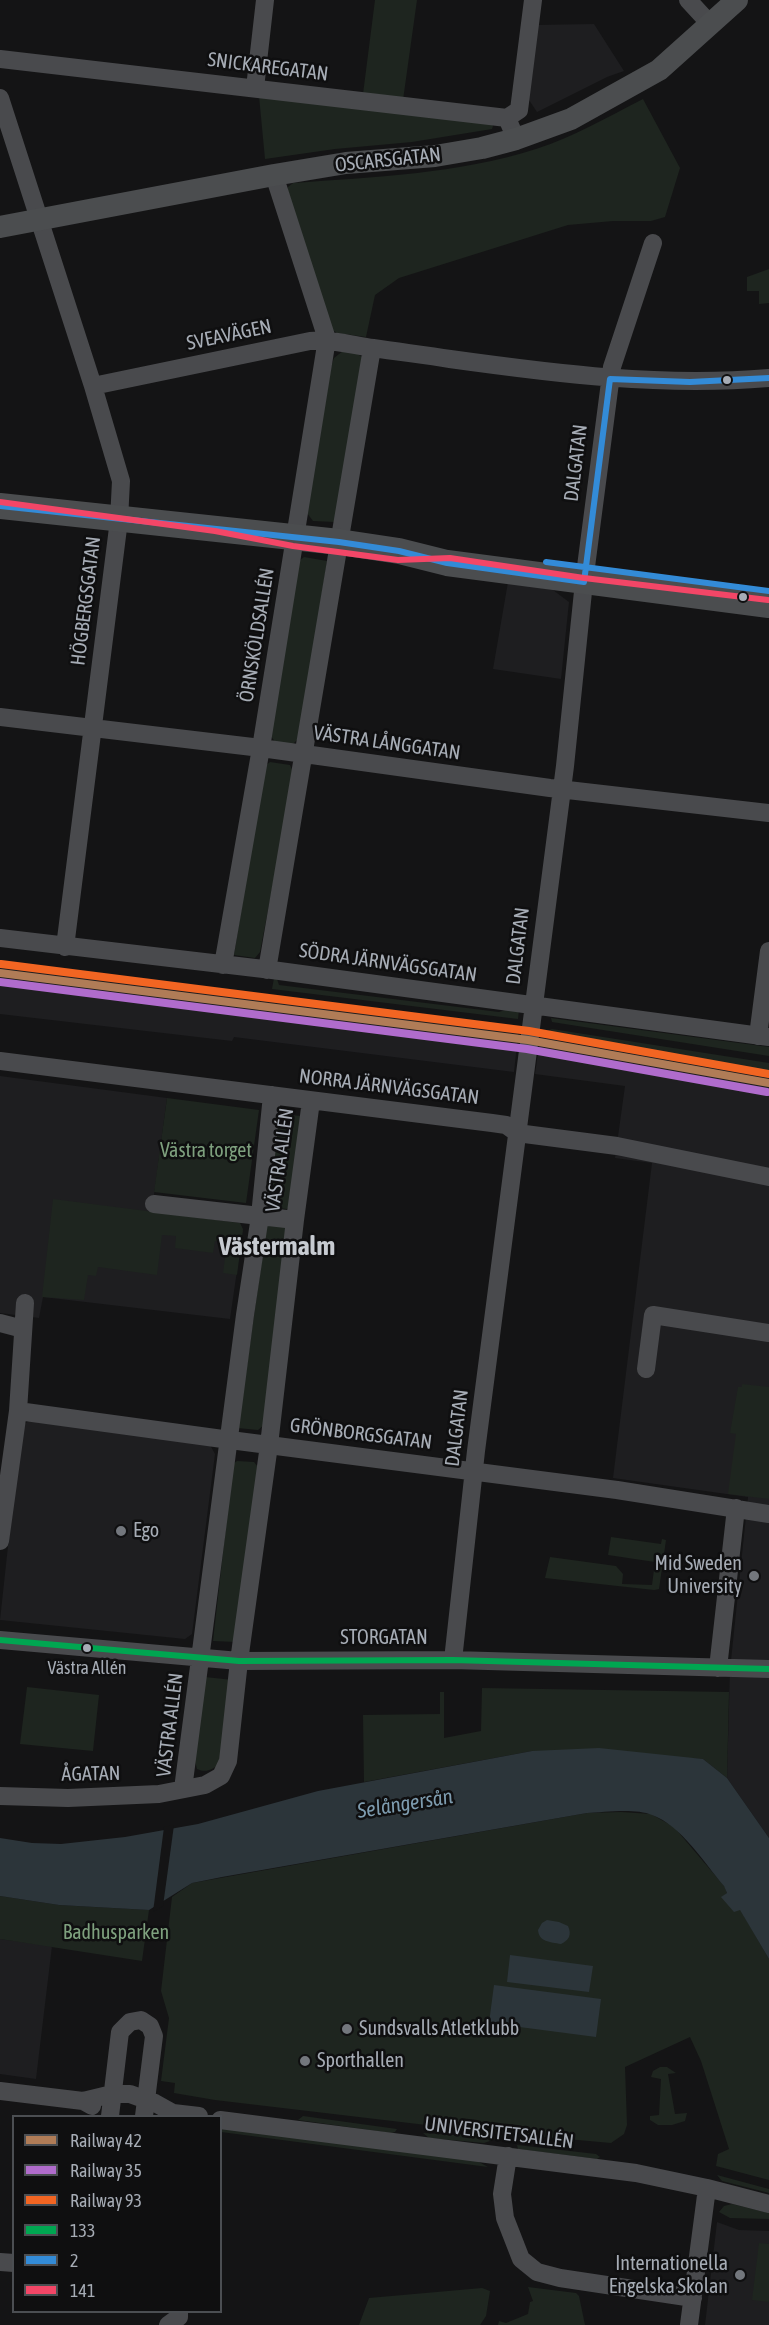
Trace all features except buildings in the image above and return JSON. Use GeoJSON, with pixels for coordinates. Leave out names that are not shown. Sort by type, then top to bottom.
{"type":"FeatureCollection","features":[{"type":"Feature","properties":{"kind":"highway"},"geometry":{"type":"LineString","coordinates":[[0,493],[119,514],[399,551],[450,549],[585,575],[769,605]]}},
{"type":"Feature","properties":{"kind":"highway"},"geometry":{"type":"LineString","coordinates":[[0,506],[119,514]]}},
{"type":"Feature","properties":{"kind":"highway"},"geometry":{"type":"LineString","coordinates":[[585,575],[769,591]]}},
{"type":"Feature","properties":{"kind":"main road","name":"OSCARSGATAN"},"geometry":{"type":"LineString","coordinates":[[0,227],[346,163],[435,156],[482,148],[512,128],[571,118],[623,92],[659,70],[711,26],[737,0]]}},
{"type":"Feature","properties":{"kind":"street"},"geometry":{"type":"LineString","coordinates":[[255,88],[265,0]]}},
{"type":"Feature","properties":{"kind":"street"},"geometry":{"type":"LineString","coordinates":[[512,128],[519,111],[533,0]]}},
{"type":"Feature","properties":{"kind":"street"},"geometry":{"type":"LineString","coordinates":[[687,0],[711,26]]}},
{"type":"Feature","properties":{"kind":"street","name":"SNICKAREGATAN"},"geometry":{"type":"LineString","coordinates":[[0,59],[255,88],[512,128]]}},
{"type":"Feature","properties":{"kind":"street","name":"HÖGBERGSGATAN"},"geometry":{"type":"LineString","coordinates":[[0,98],[93,386],[121,481],[119,514],[65,947]]}},
{"type":"Feature","properties":{"kind":"street","name":"ÖRNSKÖLDSALLÉN"},"geometry":{"type":"LineString","coordinates":[[223,965],[261,748],[327,339],[274,175]]}},
{"type":"Feature","properties":{"kind":"street","name":"DALGATAN"},"geometry":{"type":"LineString","coordinates":[[453,1660],[474,1471],[562,789],[585,575],[610,379],[653,243]]}},
{"type":"Feature","properties":{"kind":"street","name":"SVEAVÄGEN"},"geometry":{"type":"LineString","coordinates":[[93,386],[327,339],[372,348],[610,379],[652,382],[728,382],[769,378]]}},
{"type":"Feature","properties":{"kind":"street"},"geometry":{"type":"LineString","coordinates":[[267,970],[372,348]]}},
{"type":"Feature","properties":{"kind":"street","name":"VÄSTRA LÅNGGATAN"},"geometry":{"type":"LineString","coordinates":[[0,717],[261,748],[562,789],[769,813]]}},
{"type":"Feature","properties":{"kind":"street","name":"SÖDRA JÄRNVÄGSGATAN"},"geometry":{"type":"LineString","coordinates":[[0,938],[267,970],[764,1037]]}},
{"type":"Feature","properties":{"kind":"street"},"geometry":{"type":"LineString","coordinates":[[764,1037],[769,951]]}},
{"type":"Feature","properties":{"kind":"street","name":"NORRA JÄRNVÄGSGATAN"},"geometry":{"type":"LineString","coordinates":[[0,1061],[506,1125],[518,1133],[617,1146],[769,1177]]}},
{"type":"Feature","properties":{"kind":"street","name":"VÄSTRA ALLÉN"},"geometry":{"type":"LineString","coordinates":[[272,1095],[260,1216],[183,1789],[205,1785],[213,1781],[220,1776],[228,1761],[239,1661],[270,1445],[295,1220],[311,1101]]}},
{"type":"Feature","properties":{"kind":"street"},"geometry":{"type":"LineString","coordinates":[[154,1204],[295,1220]]}},
{"type":"Feature","properties":{"kind":"street"},"geometry":{"type":"LineString","coordinates":[[0,1541],[18,1410],[26,1303]]}},
{"type":"Feature","properties":{"kind":"street"},"geometry":{"type":"LineString","coordinates":[[646,1369],[654,1316],[769,1333]]}},
{"type":"Feature","properties":{"kind":"street"},"geometry":{"type":"LineString","coordinates":[[0,1323],[23,1329]]}},
{"type":"Feature","properties":{"kind":"street","name":"GRÖNBORGSGATAN"},"geometry":{"type":"LineString","coordinates":[[18,1410],[474,1471],[769,1514]]}},
{"type":"Feature","properties":{"kind":"street"},"geometry":{"type":"LineString","coordinates":[[718,1668],[736,1508]]}},
{"type":"Feature","properties":{"kind":"street","name":"STORGATAN"},"geometry":{"type":"LineString","coordinates":[[0,1640],[239,1661],[453,1660],[769,1669]]}},
{"type":"Feature","properties":{"kind":"street","name":"ÅGATAN"},"geometry":{"type":"LineString","coordinates":[[0,1796],[116,1797],[159,1794],[183,1789]]}},
{"type":"Feature","properties":{"kind":"street"},"geometry":{"type":"LineString","coordinates":[[111,2115],[120,2032],[130,2022],[141,2020],[150,2026],[154,2036],[145,2108]]}},
{"type":"Feature","properties":{"kind":"street"},"geometry":{"type":"LineString","coordinates":[[0,2091],[83,2101],[112,2094],[130,2094],[145,2108],[163,2114],[181,2115]]}},
{"type":"Feature","properties":{"kind":"street"},"geometry":{"type":"LineString","coordinates":[[83,2101],[109,2115]]}},
{"type":"Feature","properties":{"kind":"street","name":"UNIVERSITETSALLÉN"},"geometry":{"type":"LineString","coordinates":[[222,2120],[636,2173],[769,2204]]}},
{"type":"Feature","properties":{"kind":"street"},"geometry":{"type":"LineString","coordinates":[[508,2156],[502,2194],[505,2218],[521,2259],[537,2272],[560,2278],[693,2298]]}},
{"type":"Feature","properties":{"kind":"street"},"geometry":{"type":"LineString","coordinates":[[689,2325],[707,2188]]}},
{"type":"Feature","properties":{"kind":"shaded area"},"geometry":{"type":"Polygon","coordinates":[[[594,24],[624,71],[607,77],[537,112],[527,97],[535,25],[594,24]]]}},
{"type":"Feature","properties":{"kind":"shaded area"},"geometry":{"type":"Polygon","coordinates":[[[508,582],[553,590],[569,602],[561,679],[493,669],[508,582]]]}},
{"type":"Feature","properties":{"kind":"shaded area"},"geometry":{"type":"Polygon","coordinates":[[[0,961],[519,1026],[514,1072],[234,1037],[232,1041],[0,1014],[0,961]]]}},
{"type":"Feature","properties":{"kind":"shaded area"},"geometry":{"type":"Polygon","coordinates":[[[541,1033],[629,1047],[769,1077],[769,1838],[727,1778],[730,1670],[748,1497],[613,1478],[652,1163],[615,1158],[625,1086],[535,1074],[541,1033]]]}},
{"type":"Feature","properties":{"kind":"shaded area"},"geometry":{"type":"Polygon","coordinates":[[[0,1076],[167,1098],[152,1210],[243,1229],[230,1319],[43,1297],[39,1318],[0,1313],[0,1076]]]}},
{"type":"Feature","properties":{"kind":"shaded area"},"geometry":{"type":"Polygon","coordinates":[[[29,1421],[209,1443],[215,1454],[192,1634],[185,1639],[0,1620],[21,1426],[29,1421]]]}},
{"type":"Feature","properties":{"kind":"shaded area"},"geometry":{"type":"Polygon","coordinates":[[[0,1939],[52,1946],[36,2079],[0,2074],[0,1939]]]}},
{"type":"Feature","properties":{"kind":"shaded area","name":"Internationella Engelska Skolan"},"geometry":{"type":"Polygon","coordinates":[[[717,2222],[739,2230],[769,2231],[769,2325],[705,2325],[717,2222]]]}},
{"type":"Feature","properties":{"kind":"green space"},"geometry":{"type":"Polygon","coordinates":[[[375,0],[417,0],[403,100],[363,94],[375,0]]]}},
{"type":"Feature","properties":{"kind":"green space"},"geometry":{"type":"Polygon","coordinates":[[[259,96],[492,124],[493,126],[492,129],[412,142],[335,149],[265,159],[259,96]]]}},
{"type":"Feature","properties":{"kind":"green space"},"geometry":{"type":"Polygon","coordinates":[[[643,99],[680,168],[665,217],[651,221],[613,221],[568,225],[399,278],[375,295],[366,337],[337,333],[331,329],[288,191],[288,187],[293,183],[415,173],[506,157],[563,139],[643,99]]]}},
{"type":"Feature","properties":{"kind":"green space"},"geometry":{"type":"Polygon","coordinates":[[[769,269],[769,303],[759,304],[759,291],[747,291],[747,277],[769,269]]]}},
{"type":"Feature","properties":{"kind":"green space"},"geometry":{"type":"Polygon","coordinates":[[[343,351],[356,353],[362,357],[335,522],[313,521],[307,513],[331,367],[334,358],[343,351]]]}},
{"type":"Feature","properties":{"kind":"green space"},"geometry":{"type":"Polygon","coordinates":[[[304,557],[327,561],[300,737],[292,745],[276,743],[270,735],[299,561],[304,557]]]}},
{"type":"Feature","properties":{"kind":"green space"},"geometry":{"type":"Polygon","coordinates":[[[270,762],[290,765],[294,774],[260,952],[255,958],[234,955],[264,767],[270,762]]]}},
{"type":"Feature","properties":{"kind":"green space"},"geometry":{"type":"Polygon","coordinates":[[[274,978],[277,979],[279,985],[499,1012],[514,1007],[519,1009],[518,1019],[272,989],[274,978]]]}},
{"type":"Feature","properties":{"kind":"green space"},"geometry":{"type":"Polygon","coordinates":[[[551,1018],[769,1047],[769,1056],[552,1022],[551,1018]]]}},
{"type":"Feature","properties":{"kind":"green space"},"geometry":{"type":"Polygon","coordinates":[[[552,1029],[769,1063],[769,1077],[629,1047],[541,1033],[552,1029]]]}},
{"type":"Feature","properties":{"kind":"green space","name":"Västra torget"},"geometry":{"type":"Polygon","coordinates":[[[167,1098],[259,1110],[246,1203],[154,1192],[167,1098]]]}},
{"type":"Feature","properties":{"kind":"green space"},"geometry":{"type":"Polygon","coordinates":[[[277,1114],[302,1116],[291,1205],[287,1209],[268,1207],[277,1114]]]}},
{"type":"Feature","properties":{"kind":"green space"},"geometry":{"type":"Polygon","coordinates":[[[53,1199],[240,1223],[243,1229],[237,1275],[223,1273],[227,1242],[215,1241],[213,1253],[175,1248],[176,1236],[162,1235],[157,1275],[98,1267],[96,1276],[88,1275],[84,1300],[42,1297],[53,1199]]]}},
{"type":"Feature","properties":{"kind":"green space"},"geometry":{"type":"Polygon","coordinates":[[[267,1224],[285,1225],[288,1230],[264,1425],[258,1430],[238,1428],[267,1224]]]}},
{"type":"Feature","properties":{"kind":"green space"},"geometry":{"type":"Polygon","coordinates":[[[742,1384],[769,1387],[769,1499],[728,1494],[736,1434],[730,1433],[738,1387],[742,1387],[742,1384]]]}},
{"type":"Feature","properties":{"kind":"green space"},"geometry":{"type":"Polygon","coordinates":[[[237,1461],[254,1462],[258,1467],[236,1642],[213,1641],[233,1464],[237,1461]]]}},
{"type":"Feature","properties":{"kind":"green space"},"geometry":{"type":"Polygon","coordinates":[[[611,1537],[661,1544],[662,1539],[666,1540],[659,1589],[545,1578],[550,1557],[616,1566],[623,1574],[622,1584],[652,1585],[655,1562],[608,1555],[611,1537]]]}},
{"type":"Feature","properties":{"kind":"green space"},"geometry":{"type":"Polygon","coordinates":[[[205,1677],[233,1680],[220,1764],[203,1771],[197,1769],[195,1761],[205,1677]]]}},
{"type":"Feature","properties":{"kind":"green space"},"geometry":{"type":"Polygon","coordinates":[[[27,1687],[99,1695],[93,1751],[20,1744],[27,1687]]]}},
{"type":"Feature","properties":{"kind":"green space"},"geometry":{"type":"Polygon","coordinates":[[[482,1688],[729,1692],[727,1778],[703,1759],[532,1751],[364,1782],[363,1715],[440,1714],[440,1692],[444,1692],[444,1738],[481,1731],[482,1688]]]}},
{"type":"Feature","properties":{"kind":"green space"},"geometry":{"type":"Polygon","coordinates":[[[587,1813],[651,1814],[674,1827],[725,1887],[727,1893],[722,1897],[740,1909],[769,1959],[769,2180],[716,2166],[718,2154],[729,2149],[701,2061],[690,2037],[625,2067],[627,2125],[624,2134],[611,2143],[511,2134],[484,2143],[429,2138],[423,2133],[453,2135],[477,2131],[215,2100],[174,2093],[175,2083],[161,2081],[169,2018],[161,1991],[172,1897],[192,1883],[587,1813]]]}},
{"type":"Feature","properties":{"kind":"green space","name":"Badhusparken"},"geometry":{"type":"Polygon","coordinates":[[[0,1896],[59,1905],[149,1910],[142,1961],[0,1939],[0,1896]]]}},
{"type":"Feature","properties":{"kind":"green space"},"geometry":{"type":"Polygon","coordinates":[[[660,2067],[667,2067],[676,2073],[668,2074],[675,2114],[687,2113],[685,2121],[672,2125],[658,2125],[650,2120],[650,2116],[659,2115],[661,2079],[651,2077],[653,2071],[660,2067]]]}},
{"type":"Feature","properties":{"kind":"green space"},"geometry":{"type":"Polygon","coordinates":[[[303,2116],[397,2129],[391,2133],[298,2120],[303,2116]]]}},
{"type":"Feature","properties":{"kind":"green space"},"geometry":{"type":"Polygon","coordinates":[[[222,2127],[477,2161],[488,2167],[222,2132],[222,2127]]]}},
{"type":"Feature","properties":{"kind":"green space"},"geometry":{"type":"Polygon","coordinates":[[[517,2145],[596,2154],[600,2157],[597,2159],[518,2149],[517,2145]]]}},
{"type":"Feature","properties":{"kind":"green space"},"geometry":{"type":"Polygon","coordinates":[[[717,2175],[769,2189],[769,2193],[722,2181],[717,2175]]]}},
{"type":"Feature","properties":{"kind":"green space"},"geometry":{"type":"Polygon","coordinates":[[[732,2204],[769,2213],[769,2219],[730,2218],[719,2212],[724,2206],[732,2204]]]}},
{"type":"Feature","properties":{"kind":"green space"},"geometry":{"type":"Polygon","coordinates":[[[759,2243],[769,2244],[769,2302],[752,2300],[759,2243]]]}},
{"type":"Feature","properties":{"kind":"green space"},"geometry":{"type":"Polygon","coordinates":[[[528,2287],[576,2293],[579,2296],[585,2325],[498,2325],[499,2321],[506,2323],[528,2314],[530,2302],[533,2301],[528,2287]]]}},
{"type":"Feature","properties":{"kind":"green space"},"geometry":{"type":"Polygon","coordinates":[[[482,2288],[490,2291],[486,2316],[480,2325],[359,2325],[369,2298],[482,2288]]]}},
{"type":"Feature","properties":{"kind":"water","name":"Selångersån"},"geometry":{"type":"Polygon","coordinates":[[[599,1748],[703,1759],[727,1778],[769,1838],[769,1959],[740,1910],[734,1912],[721,1897],[727,1893],[724,1886],[692,1846],[663,1820],[638,1812],[587,1813],[192,1883],[149,1910],[59,1905],[0,1896],[0,1838],[32,1843],[61,1844],[125,1837],[198,1824],[318,1791],[532,1751],[599,1748]]]}},
{"type":"Feature","properties":{"kind":"water"},"geometry":{"type":"Polygon","coordinates":[[[547,1920],[568,1926],[570,1935],[566,1941],[561,1944],[546,1941],[540,1937],[538,1930],[547,1920]]]}},
{"type":"Feature","properties":{"kind":"water"},"geometry":{"type":"Polygon","coordinates":[[[510,1955],[593,1966],[589,1992],[507,1982],[510,1955]]]}},
{"type":"Feature","properties":{"kind":"water"},"geometry":{"type":"Polygon","coordinates":[[[494,1985],[601,1999],[596,2037],[489,2023],[494,1985]]]}},
{"type":"Feature","properties":{"kind":"pier"},"geometry":{"type":"Polygon","coordinates":[[[174,1825],[163,1906],[153,1912],[164,1827],[174,1825]]]}},
{"type":"Feature","properties":{"kind":"rail line","name":"93"},"geometry":{"type":"LineString","coordinates":[[1,964],[529,1031],[769,1074]]}},
{"type":"Feature","properties":{"kind":"rail line","name":"42"},"geometry":{"type":"LineString","coordinates":[[0,973],[528,1040],[769,1083]]}},
{"type":"Feature","properties":{"kind":"rail line","name":"35"},"geometry":{"type":"LineString","coordinates":[[0,982],[527,1049],[767,1092]]}},
{"type":"Feature","properties":{"kind":"transit line","name":"2"},"geometry":{"type":"LineString","coordinates":[[0,506],[339,542],[399,551],[447,563],[584,582],[610,379],[690,382],[769,378]]}},
{"type":"Feature","properties":{"kind":"transit line","name":"141"},"geometry":{"type":"LineString","coordinates":[[0,502],[215,531],[293,546],[398,560],[450,558],[584,578],[768,600]]}},
{"type":"Feature","properties":{"kind":"transit line","name":"2"},"geometry":{"type":"LineString","coordinates":[[546,562],[769,591]]}},
{"type":"Feature","properties":{"kind":"transit line","name":"133"},"geometry":{"type":"LineString","coordinates":[[0,1640],[239,1661],[453,1660],[769,1669]]}},
{"type":"Feature","properties":{"kind":"place","name":"Ego"},"geometry":{"type":"Point","coordinates":[121,1531]}},
{"type":"Feature","properties":{"kind":"place","name":"Mid Sweden University"},"geometry":{"type":"Point","coordinates":[754,1576]}},
{"type":"Feature","properties":{"kind":"place","name":"Västra Allén"},"geometry":{"type":"Point","coordinates":[87,1648]}},
{"type":"Feature","properties":{"kind":"place","name":"Sundsvalls Atletklubb"},"geometry":{"type":"Point","coordinates":[347,2029]}},
{"type":"Feature","properties":{"kind":"place","name":"Sporthallen"},"geometry":{"type":"Point","coordinates":[305,2061]}},
{"type":"Feature","properties":{"kind":"place","name":"Internationella Engelska Skolan"},"geometry":{"type":"Point","coordinates":[740,2275]}},
{"type":"Feature","properties":{"kind":"district","name":"Västermalm"},"geometry":{"type":"Point","coordinates":[277,1247]}}]}
